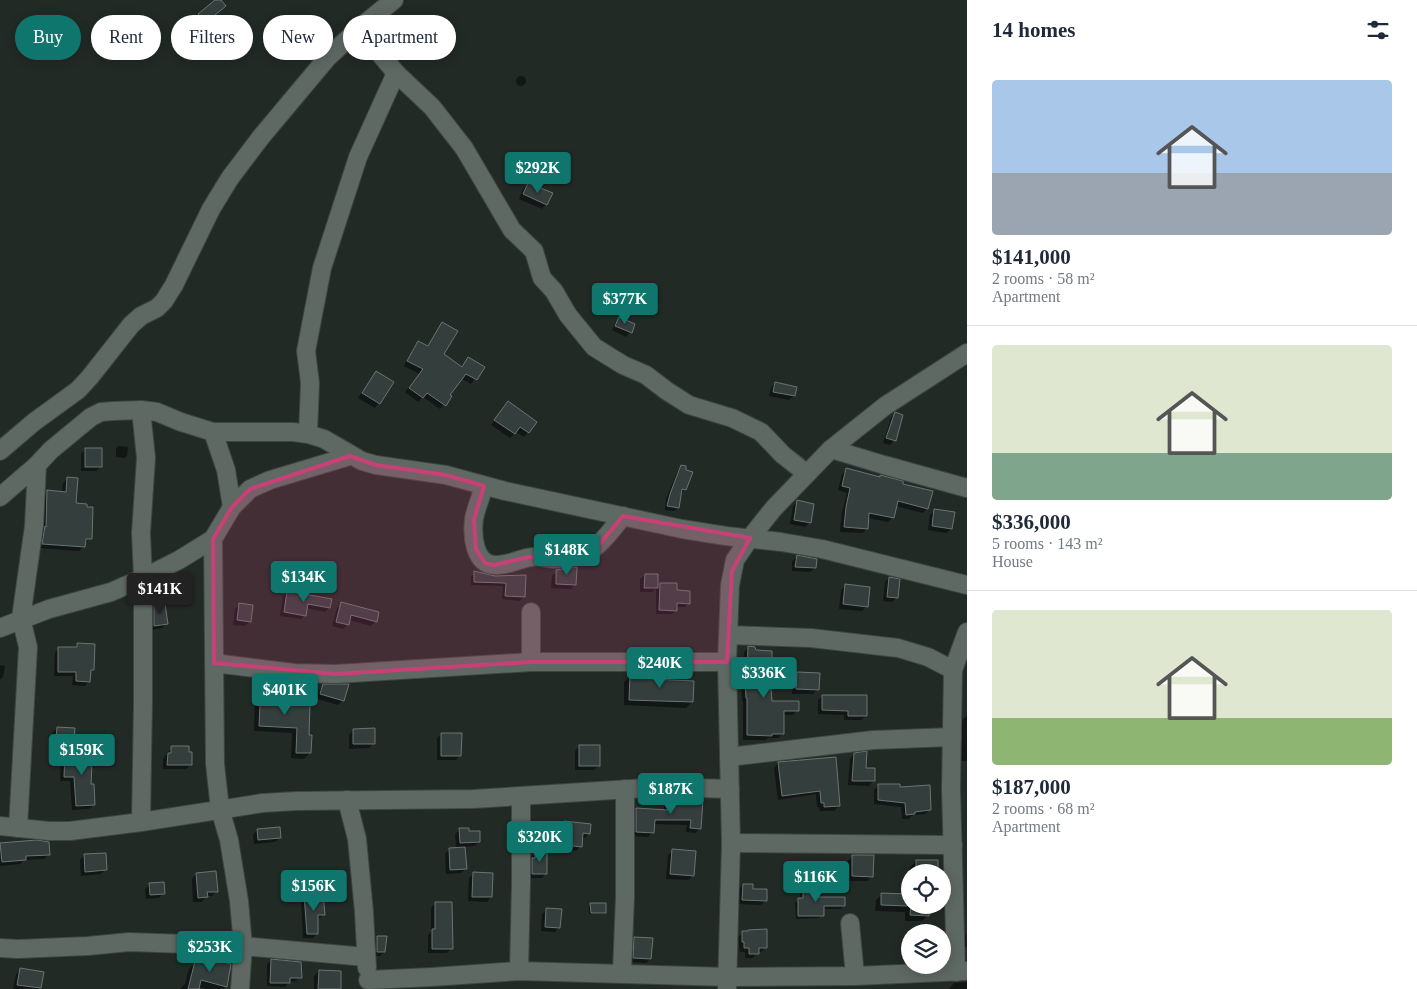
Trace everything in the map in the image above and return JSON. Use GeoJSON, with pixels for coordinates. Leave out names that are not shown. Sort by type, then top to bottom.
{"type":"FeatureCollection","features":[{"type":"Feature","properties":{"kind":"street"},"geometry":{"type":"LineString","coordinates":[[375,15],[394,0]]}},
{"type":"Feature","properties":{"kind":"street"},"geometry":{"type":"LineString","coordinates":[[0,451],[34,422],[78,390],[131,325],[145,313],[157,308],[164,301],[174,285],[211,209],[230,178],[260,137],[306,82],[343,43]]}},
{"type":"Feature","properties":{"kind":"street"},"geometry":{"type":"LineString","coordinates":[[385,60],[396,73],[432,107],[460,141],[512,230],[534,251],[542,278],[554,290],[568,316],[594,347],[623,365],[646,374],[667,391],[689,405],[732,418],[761,432],[783,455],[806,473]]}},
{"type":"Feature","properties":{"kind":"street"},"geometry":{"type":"LineString","coordinates":[[308,434],[310,383],[306,351],[322,268],[358,157],[396,73]]}},
{"type":"Feature","properties":{"kind":"street"},"geometry":{"type":"LineString","coordinates":[[727,983],[731,843],[727,662],[729,602],[732,571],[736,560],[750,538],[806,473],[832,448],[885,406],[967,353]]}},
{"type":"Feature","properties":{"kind":"street"},"geometry":{"type":"LineString","coordinates":[[0,497],[37,466],[51,450],[91,417],[101,412],[112,410],[141,410],[157,412],[213,432],[293,432],[308,434],[324,439],[350,456],[376,465],[437,473],[484,486],[682,529],[822,549],[967,584]]}},
{"type":"Feature","properties":{"kind":"street"},"geometry":{"type":"LineString","coordinates":[[141,410],[146,458],[141,507],[143,578],[141,822]]}},
{"type":"Feature","properties":{"kind":"street"},"geometry":{"type":"LineString","coordinates":[[213,432],[226,470],[232,507]]}},
{"type":"Feature","properties":{"kind":"street"},"geometry":{"type":"LineString","coordinates":[[832,448],[884,465],[967,488]]}},
{"type":"Feature","properties":{"kind":"street"},"geometry":{"type":"LineString","coordinates":[[0,628],[21,618],[111,592],[143,578],[213,539],[232,507],[250,489],[270,480],[350,456]]}},
{"type":"Feature","properties":{"kind":"street"},"geometry":{"type":"LineString","coordinates":[[18,828],[28,647],[21,618],[34,526],[37,466]]}},
{"type":"Feature","properties":{"kind":"street"},"geometry":{"type":"LineString","coordinates":[[484,486],[474,520],[474,530],[479,557],[489,564],[506,564],[533,556],[560,559],[584,554],[596,548],[623,516]]}},
{"type":"Feature","properties":{"kind":"street"},"geometry":{"type":"LineString","coordinates":[[213,539],[216,764],[220,809],[229,840],[239,901],[243,946],[240,989]]}},
{"type":"Feature","properties":{"kind":"street"},"geometry":{"type":"LineString","coordinates":[[531,612],[531,662]]}},
{"type":"Feature","properties":{"kind":"street"},"geometry":{"type":"LineString","coordinates":[[347,800],[357,839],[368,984],[519,971],[622,972],[727,983],[961,971],[953,845],[952,737],[957,676],[967,632]]}},
{"type":"Feature","properties":{"kind":"street"},"geometry":{"type":"LineString","coordinates":[[728,635],[811,638],[898,648],[928,657],[957,676]]}},
{"type":"Feature","properties":{"kind":"street"},"geometry":{"type":"LineString","coordinates":[[214,663],[286,672],[336,674],[531,662],[727,662]]}},
{"type":"Feature","properties":{"kind":"street"},"geometry":{"type":"LineString","coordinates":[[729,757],[767,751],[873,740],[952,737]]}},
{"type":"Feature","properties":{"kind":"street"},"geometry":{"type":"LineString","coordinates":[[0,826],[70,831],[264,803],[430,800],[662,787],[730,789]]}},
{"type":"Feature","properties":{"kind":"street"},"geometry":{"type":"LineString","coordinates":[[622,972],[625,897],[625,789]]}},
{"type":"Feature","properties":{"kind":"street"},"geometry":{"type":"LineString","coordinates":[[519,971],[520,796]]}},
{"type":"Feature","properties":{"kind":"street"},"geometry":{"type":"LineString","coordinates":[[731,843],[953,845]]}},
{"type":"Feature","properties":{"kind":"street"},"geometry":{"type":"LineString","coordinates":[[850,923],[855,976]]}},
{"type":"Feature","properties":{"kind":"street"},"geometry":{"type":"LineString","coordinates":[[0,948],[88,946],[129,942],[243,946],[366,957]]}},
{"type":"Feature","properties":{"kind":"highlighted area"},"geometry":{"type":"Polygon","coordinates":[[[350,456],[376,465],[446,475],[484,486],[474,520],[476,549],[485,563],[494,565],[529,557],[560,559],[584,554],[596,548],[623,516],[750,538],[732,571],[727,662],[531,662],[336,674],[214,663],[213,539],[232,507],[250,489],[350,456]]]}},
{"type":"Feature","properties":{"kind":"building"},"geometry":{"type":"Polygon","coordinates":[[[215,0],[221,0],[226,6],[215,15],[198,14],[215,0]]]}},
{"type":"Feature","properties":{"kind":"building"},"geometry":{"type":"Polygon","coordinates":[[[528,183],[553,193],[547,205],[523,194],[528,183]]]}},
{"type":"Feature","properties":{"kind":"building"},"geometry":{"type":"Polygon","coordinates":[[[619,317],[635,324],[632,333],[615,326],[619,317]]]}},
{"type":"Feature","properties":{"kind":"building"},"geometry":{"type":"Polygon","coordinates":[[[442,322],[458,331],[444,354],[462,367],[468,357],[485,367],[477,380],[466,374],[450,395],[452,396],[446,406],[427,393],[423,398],[409,388],[423,369],[407,361],[418,341],[428,346],[442,322]]]}},
{"type":"Feature","properties":{"kind":"building"},"geometry":{"type":"Polygon","coordinates":[[[376,371],[394,382],[380,404],[362,393],[376,371]]]}},
{"type":"Feature","properties":{"kind":"building"},"geometry":{"type":"Polygon","coordinates":[[[775,382],[797,387],[795,396],[773,392],[775,382]]]}},
{"type":"Feature","properties":{"kind":"building"},"geometry":{"type":"Polygon","coordinates":[[[508,401],[537,422],[529,433],[520,427],[515,434],[494,420],[508,401]]]}},
{"type":"Feature","properties":{"kind":"building"},"geometry":{"type":"Polygon","coordinates":[[[895,412],[903,415],[896,441],[886,438],[895,412]]]}},
{"type":"Feature","properties":{"kind":"building"},"geometry":{"type":"Polygon","coordinates":[[[85,448],[102,448],[102,467],[85,467],[85,448]]]}},
{"type":"Feature","properties":{"kind":"building"},"geometry":{"type":"Polygon","coordinates":[[[681,465],[686,466],[686,470],[693,472],[686,490],[682,489],[679,508],[667,506],[670,494],[681,465]]]}},
{"type":"Feature","properties":{"kind":"building"},"geometry":{"type":"Polygon","coordinates":[[[846,468],[903,481],[903,484],[933,491],[928,509],[898,501],[894,518],[869,513],[868,529],[844,527],[850,488],[842,486],[846,468]]]}},
{"type":"Feature","properties":{"kind":"building"},"geometry":{"type":"Polygon","coordinates":[[[67,477],[78,478],[76,503],[87,504],[87,507],[93,507],[92,539],[86,539],[85,547],[42,544],[46,527],[47,490],[66,492],[67,477]]]}},
{"type":"Feature","properties":{"kind":"building"},"geometry":{"type":"Polygon","coordinates":[[[797,500],[814,504],[811,523],[794,520],[797,500]]]}},
{"type":"Feature","properties":{"kind":"building"},"geometry":{"type":"Polygon","coordinates":[[[934,509],[955,512],[952,529],[932,526],[934,509]]]}},
{"type":"Feature","properties":{"kind":"building"},"geometry":{"type":"Polygon","coordinates":[[[797,555],[817,559],[816,568],[795,567],[797,555]]]}},
{"type":"Feature","properties":{"kind":"building"},"geometry":{"type":"Polygon","coordinates":[[[577,567],[576,585],[556,584],[556,570],[577,567]]]}},
{"type":"Feature","properties":{"kind":"building"},"geometry":{"type":"Polygon","coordinates":[[[474,571],[495,576],[526,575],[525,597],[505,596],[505,583],[474,582],[474,571]]]}},
{"type":"Feature","properties":{"kind":"building"},"geometry":{"type":"Polygon","coordinates":[[[645,574],[658,574],[658,588],[644,588],[645,574]]]}},
{"type":"Feature","properties":{"kind":"building"},"geometry":{"type":"Polygon","coordinates":[[[889,577],[900,579],[898,598],[887,597],[889,577]]]}},
{"type":"Feature","properties":{"kind":"building"},"geometry":{"type":"Polygon","coordinates":[[[660,583],[677,583],[677,590],[690,591],[690,604],[677,603],[677,611],[659,610],[660,583]]]}},
{"type":"Feature","properties":{"kind":"building"},"geometry":{"type":"Polygon","coordinates":[[[845,584],[870,587],[868,607],[843,604],[845,584]]]}},
{"type":"Feature","properties":{"kind":"building"},"geometry":{"type":"Polygon","coordinates":[[[287,591],[332,599],[330,608],[308,604],[306,616],[284,612],[287,591]]]}},
{"type":"Feature","properties":{"kind":"building"},"geometry":{"type":"Polygon","coordinates":[[[341,602],[379,612],[377,622],[351,615],[349,625],[336,622],[341,602]]]}},
{"type":"Feature","properties":{"kind":"building"},"geometry":{"type":"Polygon","coordinates":[[[239,603],[253,605],[251,622],[237,620],[239,603]]]}},
{"type":"Feature","properties":{"kind":"building"},"geometry":{"type":"Polygon","coordinates":[[[165,604],[168,624],[154,626],[154,606],[165,604]]]}},
{"type":"Feature","properties":{"kind":"building"},"geometry":{"type":"Polygon","coordinates":[[[77,643],[95,644],[94,670],[91,670],[90,682],[76,681],[76,672],[58,672],[58,647],[77,647],[77,643]]]}},
{"type":"Feature","properties":{"kind":"building"},"geometry":{"type":"Polygon","coordinates":[[[748,646],[755,647],[756,650],[772,651],[772,669],[756,668],[757,688],[771,688],[772,701],[799,701],[799,711],[784,711],[784,734],[772,734],[772,736],[747,735],[745,677],[747,677],[748,646]]]}},
{"type":"Feature","properties":{"kind":"building"},"geometry":{"type":"Polygon","coordinates":[[[797,672],[820,673],[819,690],[796,689],[797,672]]]}},
{"type":"Feature","properties":{"kind":"building"},"geometry":{"type":"Polygon","coordinates":[[[630,674],[652,675],[652,679],[694,681],[693,702],[629,700],[630,674]]]}},
{"type":"Feature","properties":{"kind":"building"},"geometry":{"type":"Polygon","coordinates":[[[261,683],[278,684],[278,703],[310,705],[309,735],[312,735],[311,753],[296,753],[297,728],[259,726],[261,683]]]}},
{"type":"Feature","properties":{"kind":"building"},"geometry":{"type":"Polygon","coordinates":[[[323,684],[349,684],[344,701],[320,694],[323,684]]]}},
{"type":"Feature","properties":{"kind":"building"},"geometry":{"type":"Polygon","coordinates":[[[822,695],[867,695],[867,716],[848,716],[848,711],[822,710],[822,695]]]}},
{"type":"Feature","properties":{"kind":"building"},"geometry":{"type":"Polygon","coordinates":[[[57,727],[75,728],[74,741],[56,740],[57,727]]]}},
{"type":"Feature","properties":{"kind":"building"},"geometry":{"type":"Polygon","coordinates":[[[375,728],[375,744],[353,744],[353,729],[375,728]]]}},
{"type":"Feature","properties":{"kind":"building"},"geometry":{"type":"Polygon","coordinates":[[[441,733],[462,733],[461,756],[441,756],[441,733]]]}},
{"type":"Feature","properties":{"kind":"building"},"geometry":{"type":"Polygon","coordinates":[[[579,745],[600,745],[600,766],[579,766],[579,745]]]}},
{"type":"Feature","properties":{"kind":"building"},"geometry":{"type":"Polygon","coordinates":[[[171,746],[189,746],[189,752],[192,752],[192,765],[167,765],[171,746]]]}},
{"type":"Feature","properties":{"kind":"building"},"geometry":{"type":"Polygon","coordinates":[[[867,751],[866,768],[875,768],[875,781],[852,781],[854,753],[867,751]]]}},
{"type":"Feature","properties":{"kind":"building"},"geometry":{"type":"Polygon","coordinates":[[[65,752],[98,754],[98,765],[92,764],[91,784],[94,784],[95,805],[76,806],[74,777],[64,777],[65,752]]]}},
{"type":"Feature","properties":{"kind":"building"},"geometry":{"type":"Polygon","coordinates":[[[836,757],[840,806],[824,807],[824,803],[821,803],[820,791],[782,796],[778,762],[836,757]]]}},
{"type":"Feature","properties":{"kind":"building"},"geometry":{"type":"Polygon","coordinates":[[[878,784],[900,784],[900,787],[930,785],[931,810],[906,815],[905,803],[878,800],[878,784]]]}},
{"type":"Feature","properties":{"kind":"building"},"geometry":{"type":"Polygon","coordinates":[[[703,799],[701,829],[690,828],[691,820],[655,820],[654,833],[636,832],[636,808],[668,810],[668,800],[703,799]]]}},
{"type":"Feature","properties":{"kind":"building"},"geometry":{"type":"Polygon","coordinates":[[[564,821],[591,824],[590,834],[583,833],[582,847],[565,845],[566,835],[546,835],[546,823],[564,823],[564,821]]]}},
{"type":"Feature","properties":{"kind":"building"},"geometry":{"type":"Polygon","coordinates":[[[280,827],[281,838],[258,840],[257,829],[280,827]]]}},
{"type":"Feature","properties":{"kind":"building"},"geometry":{"type":"Polygon","coordinates":[[[459,828],[469,828],[469,831],[480,831],[480,842],[460,843],[459,828]]]}},
{"type":"Feature","properties":{"kind":"building"},"geometry":{"type":"Polygon","coordinates":[[[37,840],[49,842],[50,855],[26,856],[26,860],[2,862],[0,843],[37,840]]]}},
{"type":"Feature","properties":{"kind":"building"},"geometry":{"type":"Polygon","coordinates":[[[465,847],[467,869],[450,870],[449,848],[465,847]]]}},
{"type":"Feature","properties":{"kind":"building"},"geometry":{"type":"Polygon","coordinates":[[[672,849],[696,851],[694,876],[670,874],[672,849]]]}},
{"type":"Feature","properties":{"kind":"building"},"geometry":{"type":"Polygon","coordinates":[[[535,852],[547,852],[547,874],[532,874],[532,858],[535,858],[535,852]]]}},
{"type":"Feature","properties":{"kind":"building"},"geometry":{"type":"Polygon","coordinates":[[[106,853],[107,870],[85,872],[84,854],[106,853]]]}},
{"type":"Feature","properties":{"kind":"building"},"geometry":{"type":"Polygon","coordinates":[[[852,855],[874,855],[873,877],[852,876],[852,855]]]}},
{"type":"Feature","properties":{"kind":"building"},"geometry":{"type":"Polygon","coordinates":[[[916,860],[938,860],[938,864],[916,864],[916,860]]]}},
{"type":"Feature","properties":{"kind":"building"},"geometry":{"type":"Polygon","coordinates":[[[216,871],[218,892],[207,892],[208,897],[198,898],[196,873],[216,871]]]}},
{"type":"Feature","properties":{"kind":"building"},"geometry":{"type":"Polygon","coordinates":[[[473,872],[493,873],[492,897],[472,897],[473,872]]]}},
{"type":"Feature","properties":{"kind":"building"},"geometry":{"type":"Polygon","coordinates":[[[164,882],[165,894],[150,895],[149,883],[164,882]]]}},
{"type":"Feature","properties":{"kind":"building"},"geometry":{"type":"Polygon","coordinates":[[[743,884],[753,884],[753,889],[767,889],[767,901],[742,900],[743,884]]]}},
{"type":"Feature","properties":{"kind":"building"},"geometry":{"type":"Polygon","coordinates":[[[803,888],[816,888],[816,897],[845,897],[845,906],[824,906],[824,916],[798,916],[798,898],[803,898],[803,888]]]}},
{"type":"Feature","properties":{"kind":"building"},"geometry":{"type":"Polygon","coordinates":[[[323,893],[325,915],[318,915],[318,934],[307,934],[304,895],[323,893]]]}},
{"type":"Feature","properties":{"kind":"building"},"geometry":{"type":"Polygon","coordinates":[[[881,893],[901,894],[901,906],[881,905],[881,893]]]}},
{"type":"Feature","properties":{"kind":"building"},"geometry":{"type":"Polygon","coordinates":[[[435,902],[452,902],[453,949],[432,949],[432,929],[435,929],[435,902]]]}},
{"type":"Feature","properties":{"kind":"building"},"geometry":{"type":"Polygon","coordinates":[[[590,903],[606,903],[606,913],[591,913],[590,903]]]}},
{"type":"Feature","properties":{"kind":"building"},"geometry":{"type":"Polygon","coordinates":[[[546,908],[562,909],[560,928],[545,927],[546,908]]]}},
{"type":"Feature","properties":{"kind":"building"},"geometry":{"type":"Polygon","coordinates":[[[910,914],[929,914],[929,916],[910,914]]]}},
{"type":"Feature","properties":{"kind":"building"},"geometry":{"type":"Polygon","coordinates":[[[767,929],[767,948],[759,948],[759,954],[749,954],[749,948],[744,948],[744,942],[742,942],[742,931],[767,929]]]}},
{"type":"Feature","properties":{"kind":"building"},"geometry":{"type":"Polygon","coordinates":[[[377,936],[387,936],[385,952],[377,952],[377,936]]]}},
{"type":"Feature","properties":{"kind":"building"},"geometry":{"type":"Polygon","coordinates":[[[634,937],[653,938],[651,959],[633,958],[634,937]]]}},
{"type":"Feature","properties":{"kind":"building"},"geometry":{"type":"Polygon","coordinates":[[[206,957],[231,964],[227,987],[201,980],[199,989],[188,989],[195,961],[204,963],[206,957]]]}},
{"type":"Feature","properties":{"kind":"building"},"geometry":{"type":"Polygon","coordinates":[[[271,959],[301,962],[302,978],[290,978],[290,983],[270,983],[271,959]]]}},
{"type":"Feature","properties":{"kind":"building"},"geometry":{"type":"Polygon","coordinates":[[[20,968],[44,972],[41,988],[17,985],[20,968]]]}},
{"type":"Feature","properties":{"kind":"building"},"geometry":{"type":"Polygon","coordinates":[[[319,970],[341,971],[341,989],[318,989],[319,970]]]}}]}
